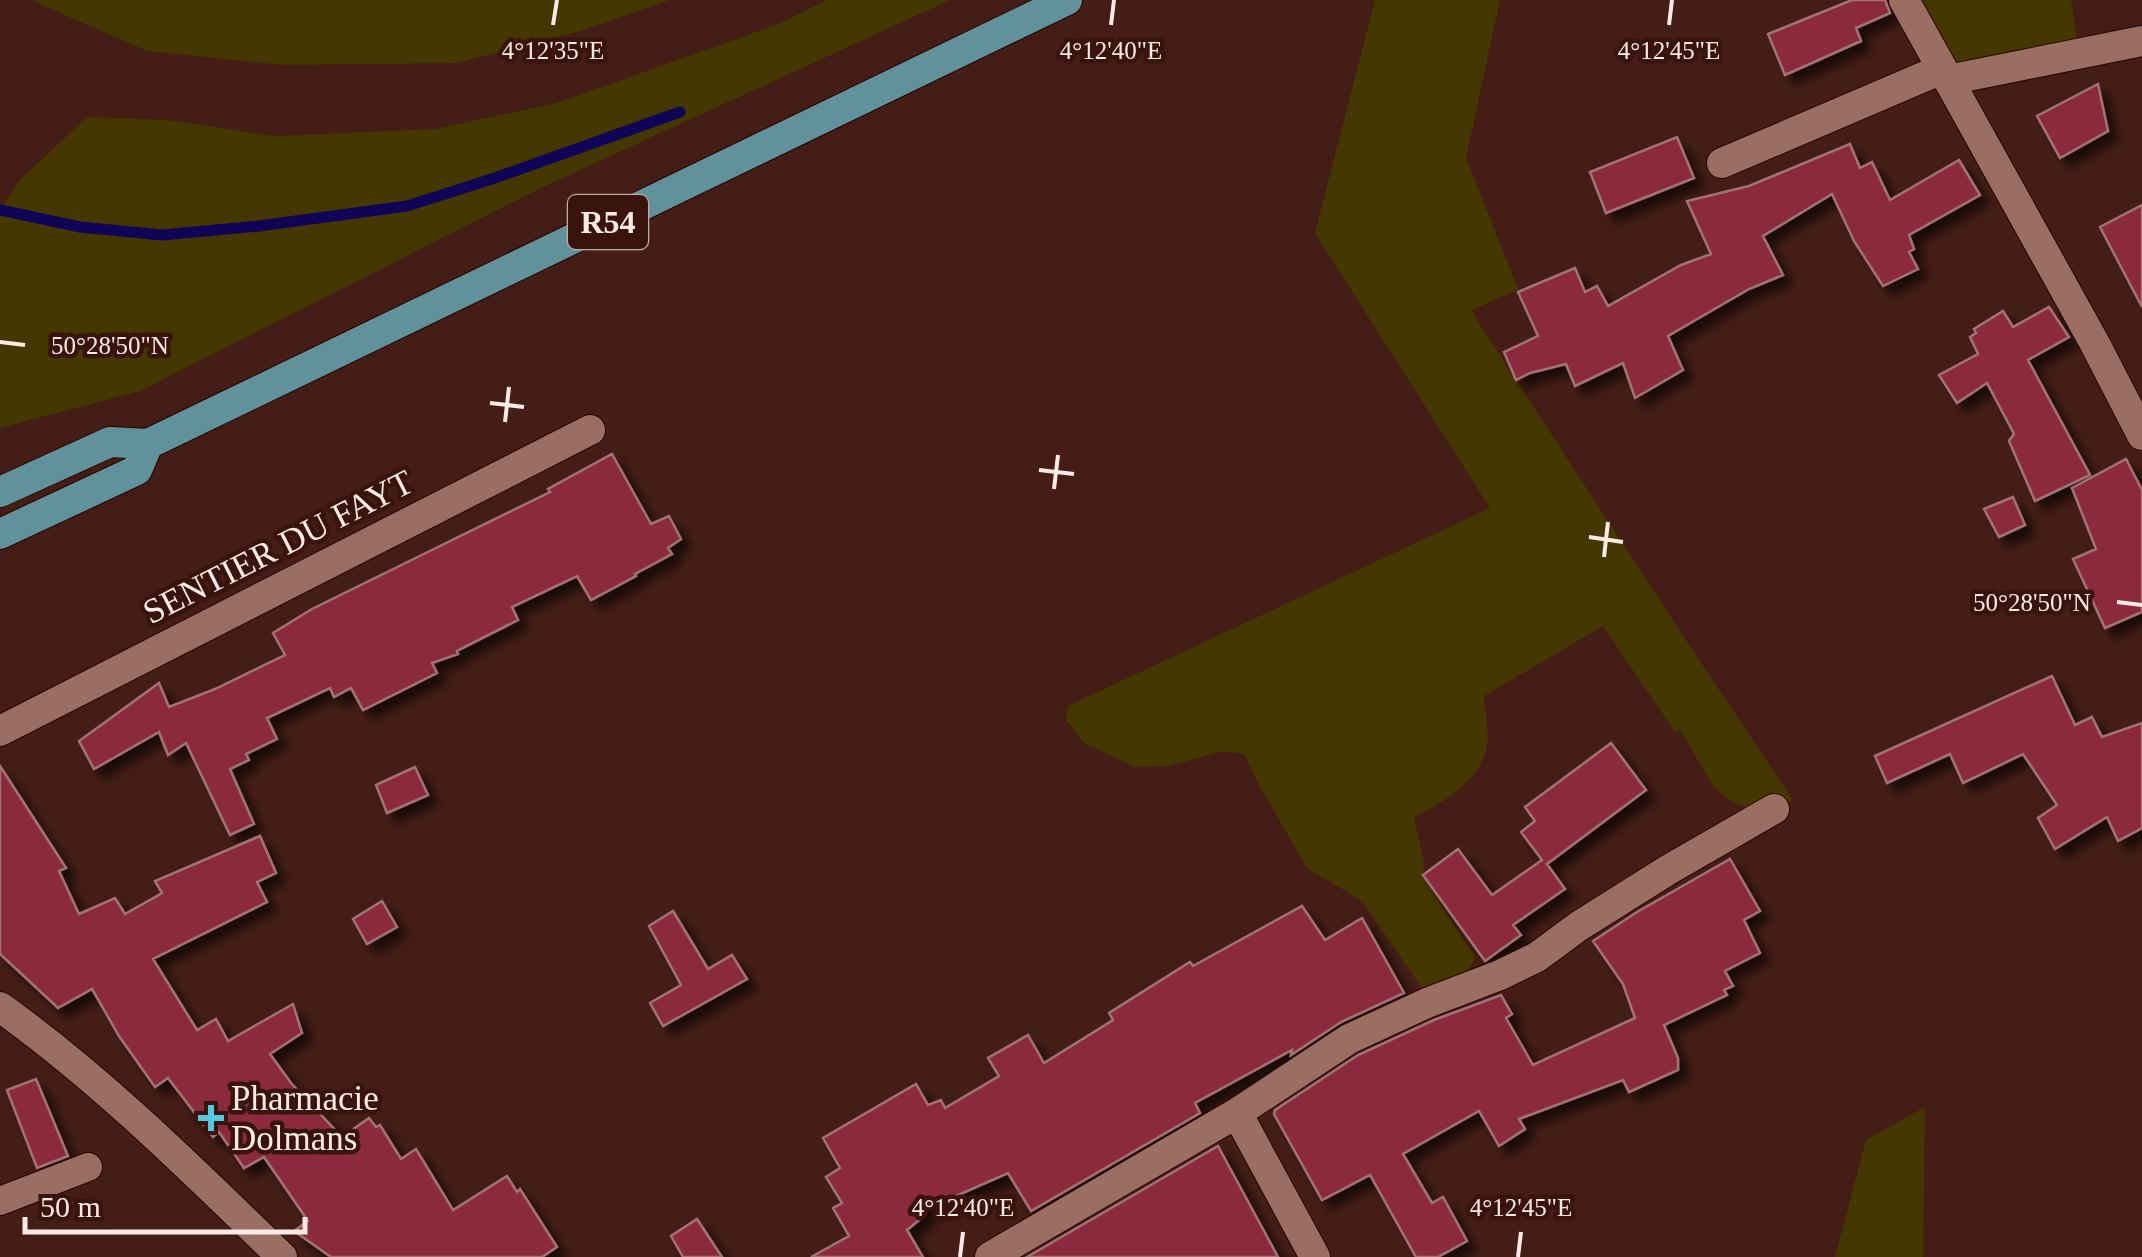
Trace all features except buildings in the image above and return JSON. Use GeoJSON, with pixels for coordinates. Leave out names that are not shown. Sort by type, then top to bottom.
{"type":"FeatureCollection","features":[{"type":"Feature","properties":{"kind":"main road","name":"R54"},"geometry":{"type":"LineString","coordinates":[[0,492],[110,442],[148,444],[1067,0]]}},
{"type":"Feature","properties":{"kind":"main road","name":"R54"},"geometry":{"type":"LineString","coordinates":[[0,534],[136,470],[148,444]]}},
{"type":"Feature","properties":{"kind":"street"},"geometry":{"type":"LineString","coordinates":[[1904,0],[2142,435]]}},
{"type":"Feature","properties":{"kind":"street"},"geometry":{"type":"LineString","coordinates":[[1722,163],[1945,75],[2142,41]]}},
{"type":"Feature","properties":{"kind":"street","name":"SENTIER DU FAYT"},"geometry":{"type":"LineString","coordinates":[[0,732],[590,430]]}},
{"type":"Feature","properties":{"kind":"street"},"geometry":{"type":"LineString","coordinates":[[990,1257],[1237,1113],[1348,1039],[1537,957],[1668,870],[1774,809]]}},
{"type":"Feature","properties":{"kind":"street"},"geometry":{"type":"LineString","coordinates":[[0,1008],[43,1038],[122,1107],[282,1257]]}},
{"type":"Feature","properties":{"kind":"street"},"geometry":{"type":"LineString","coordinates":[[1237,1113],[1315,1257]]}},
{"type":"Feature","properties":{"kind":"street"},"geometry":{"type":"LineString","coordinates":[[0,1201],[88,1168]]}},
{"type":"Feature","properties":{"kind":"shaded area"},"geometry":{"type":"Polygon","coordinates":[[[31,0],[669,0],[584,30],[456,63],[282,65],[147,51],[31,0]]]}},
{"type":"Feature","properties":{"kind":"shaded area"},"geometry":{"type":"Polygon","coordinates":[[[827,0],[950,0],[543,187],[140,391],[0,428],[0,211],[20,180],[87,117],[167,120],[275,136],[435,129],[557,103],[776,25],[827,0]]]}},
{"type":"Feature","properties":{"kind":"shaded area"},"geometry":{"type":"Polygon","coordinates":[[[1375,0],[1500,0],[1466,158],[1518,289],[1472,310],[1793,800],[1767,813],[1736,804],[1715,789],[1680,730],[1675,732],[1603,626],[1484,696],[1487,745],[1477,769],[1449,797],[1414,817],[1424,862],[1423,878],[1475,957],[1461,977],[1422,988],[1362,901],[1307,868],[1244,754],[1224,751],[1168,766],[1135,767],[1084,743],[1066,720],[1068,706],[1490,508],[1315,233],[1375,0]]]}},
{"type":"Feature","properties":{"kind":"shaded area"},"geometry":{"type":"Polygon","coordinates":[[[1904,0],[2071,0],[2079,52],[1948,80],[1904,0]]]}},
{"type":"Feature","properties":{"kind":"shaded area"},"geometry":{"type":"Polygon","coordinates":[[[1925,1107],[1923,1257],[1835,1257],[1866,1140],[1925,1107]]]}},
{"type":"Feature","properties":{"kind":"waterway"},"geometry":{"type":"LineString","coordinates":[[0,210],[80,227],[162,235],[407,206],[680,112]]}},
{"type":"Feature","properties":{"kind":"place","name":"Pharmacie Dolmans"},"geometry":{"type":"Point","coordinates":[211,1118]}}]}
